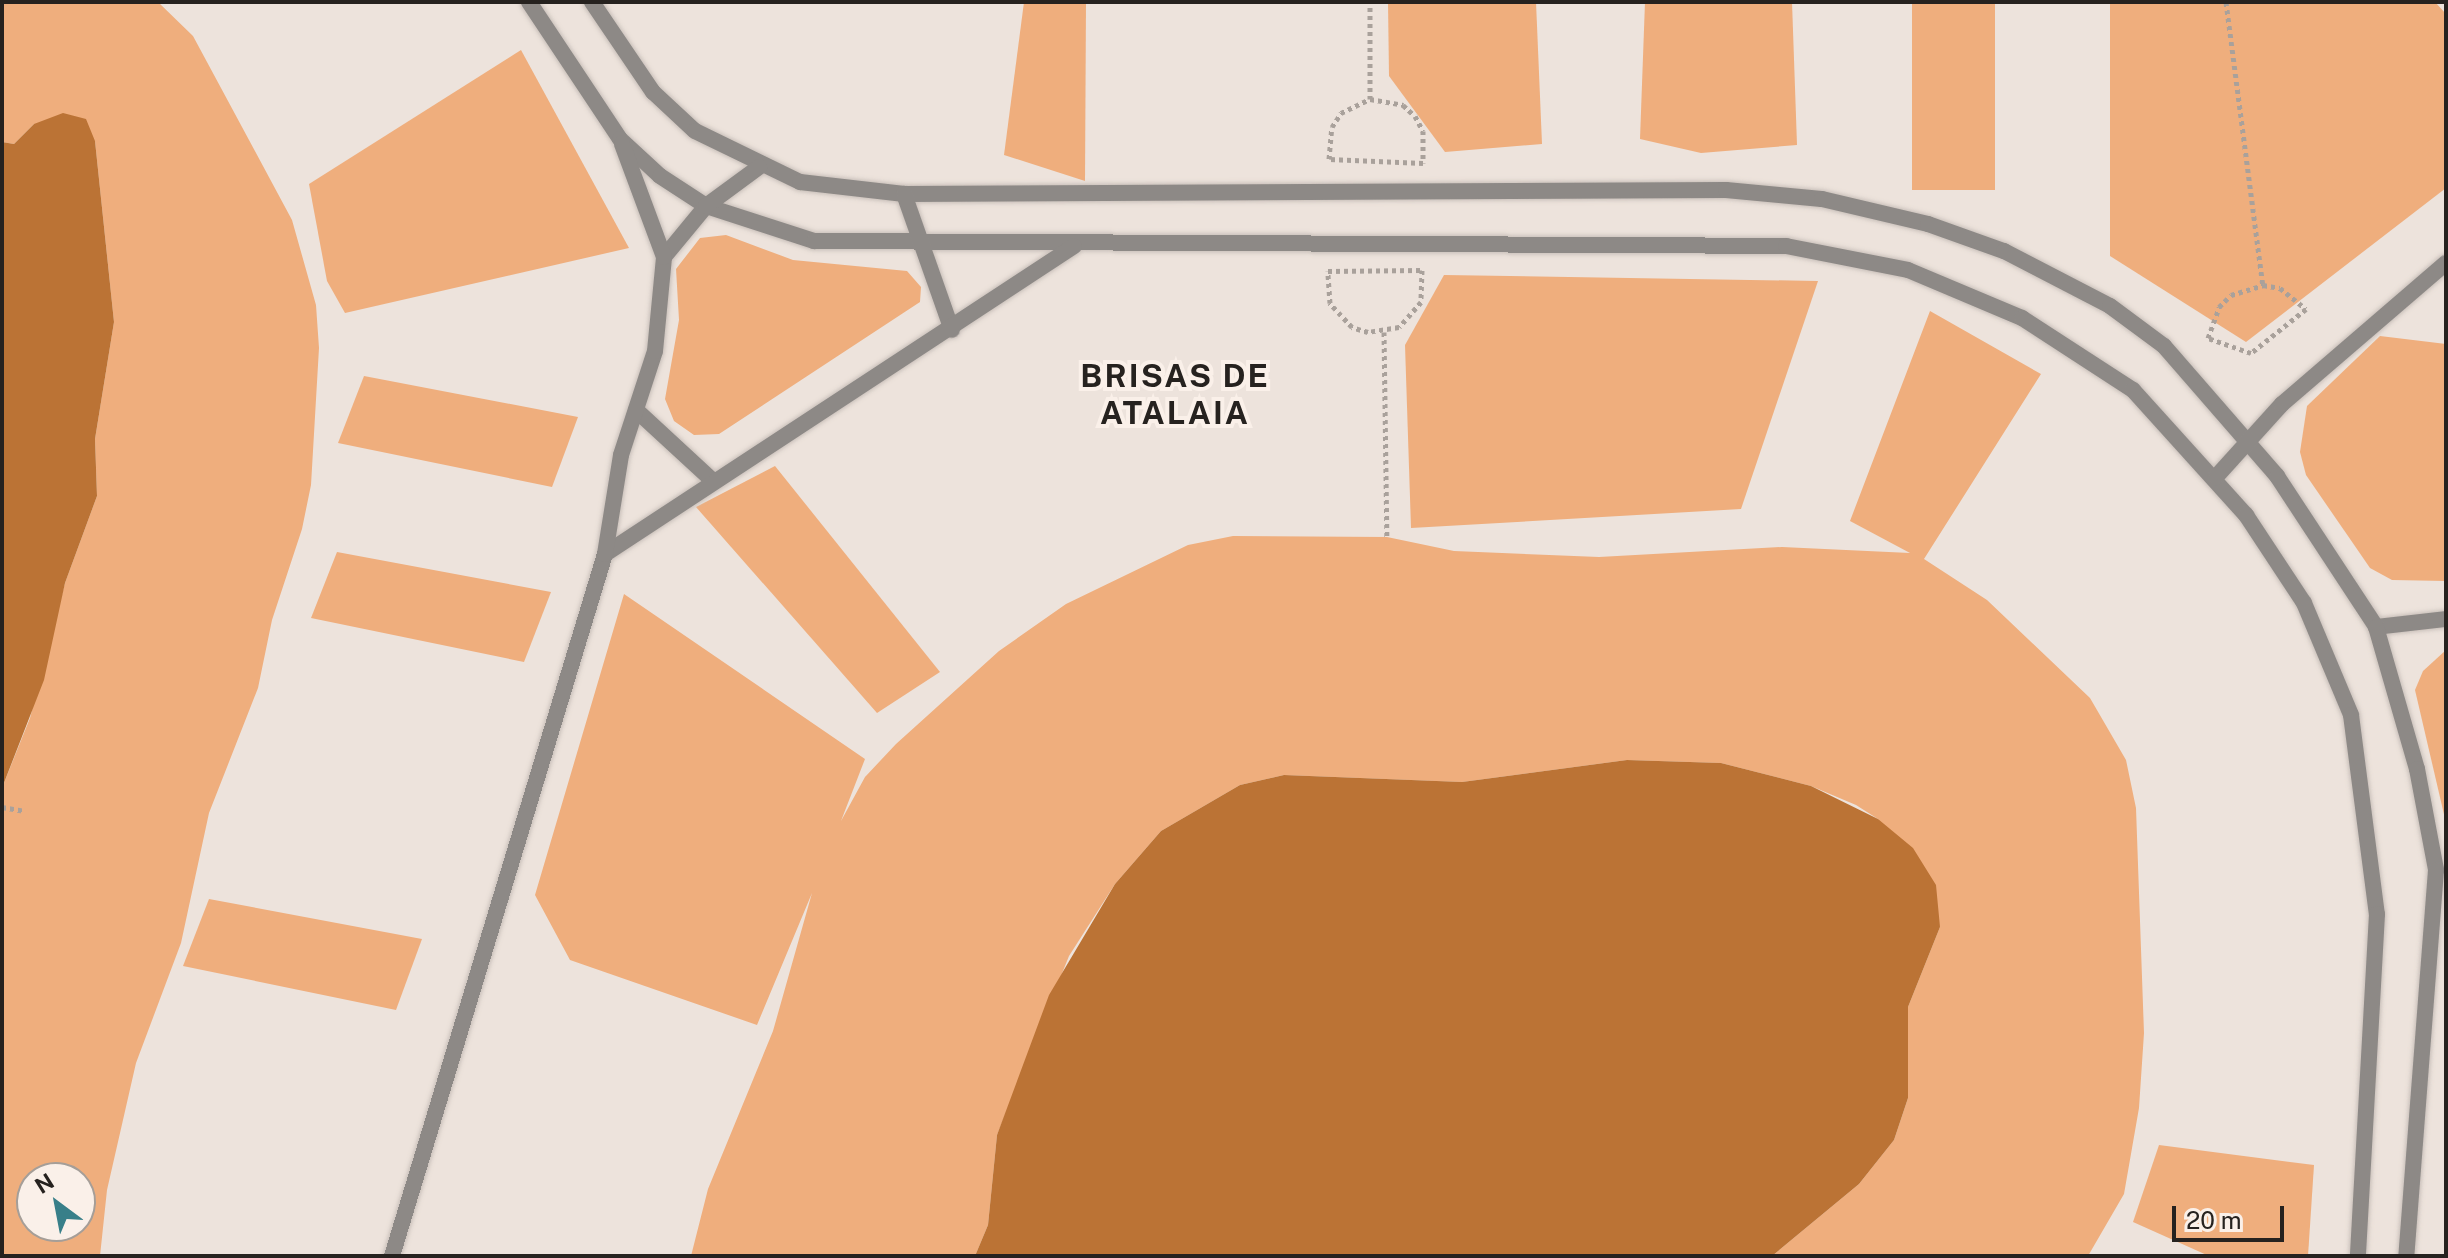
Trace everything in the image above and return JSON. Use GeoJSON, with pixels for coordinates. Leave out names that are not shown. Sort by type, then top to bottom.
{"type":"FeatureCollection","features":[{"type":"Feature","properties":{"kind":"street"},"geometry":{"type":"LineString","coordinates":[[392,1256],[605,554],[614,485],[655,351],[664,257],[620,139],[529,2]]}},
{"type":"Feature","properties":{"kind":"street"},"geometry":{"type":"LineString","coordinates":[[592,2],[653,92],[695,131],[759,167],[800,182],[904,194],[1726,190],[1822,199],[1928,224],[2004,251],[2110,306],[2164,346],[2248,440],[2318,531],[2376,627],[2417,769],[2441,871],[2406,1256]]}},
{"type":"Feature","properties":{"kind":"street"},"geometry":{"type":"LineString","coordinates":[[620,139],[706,206],[814,241],[927,246],[1374,240],[1786,246],[1908,270],[2022,318],[2133,390],[2216,477],[2304,603],[2351,715],[2377,914],[2358,1256]]}},
{"type":"Feature","properties":{"kind":"street"},"geometry":{"type":"LineString","coordinates":[[664,257],[706,206],[759,167]]}},
{"type":"Feature","properties":{"kind":"street"},"geometry":{"type":"LineString","coordinates":[[904,194],[927,246],[952,330]]}},
{"type":"Feature","properties":{"kind":"street"},"geometry":{"type":"LineString","coordinates":[[605,554],[713,481],[952,330],[1074,246]]}},
{"type":"Feature","properties":{"kind":"street"},"geometry":{"type":"LineString","coordinates":[[2216,477],[2248,440],[2446,263]]}},
{"type":"Feature","properties":{"kind":"street"},"geometry":{"type":"LineString","coordinates":[[636,410],[713,481]]}},
{"type":"Feature","properties":{"kind":"street"},"geometry":{"type":"LineString","coordinates":[[2376,627],[2446,619]]}},
{"type":"Feature","properties":{"kind":"path"},"geometry":{"type":"LineString","coordinates":[[1370,2],[1370,99]]}},
{"type":"Feature","properties":{"kind":"path"},"geometry":{"type":"LineString","coordinates":[[2226,2],[2263,285]]}},
{"type":"Feature","properties":{"kind":"path"},"geometry":{"type":"LineString","coordinates":[[1370,99],[1403,105],[1415,116],[1423,131],[1423,163],[1329,159],[1336,120],[1370,99]]}},
{"type":"Feature","properties":{"kind":"path"},"geometry":{"type":"LineString","coordinates":[[1422,270],[1416,309],[1384,332],[1352,327],[1339,317],[1330,303],[1328,271],[1422,270]]}},
{"type":"Feature","properties":{"kind":"path"},"geometry":{"type":"LineString","coordinates":[[2263,285],[2280,288],[2306,309],[2251,353],[2208,338],[2219,307],[2231,295],[2263,285]]}},
{"type":"Feature","properties":{"kind":"path"},"geometry":{"type":"LineString","coordinates":[[1384,332],[1387,537]]}},
{"type":"Feature","properties":{"kind":"path"},"geometry":{"type":"LineString","coordinates":[[2,807],[24,811]]}},
{"type":"Feature","properties":{"kind":"shaded area"},"geometry":{"type":"Polygon","coordinates":[[[2,2],[158,2],[193,36],[292,220],[316,305],[319,348],[311,485],[302,529],[272,620],[258,688],[209,813],[181,943],[136,1063],[107,1190],[100,1256],[2,1256],[2,788],[30,718],[65,583],[97,496],[95,439],[114,322],[95,141],[34,124],[14,144],[2,142],[2,2]]]}},
{"type":"Feature","properties":{"kind":"shaded area"},"geometry":{"type":"Polygon","coordinates":[[[1024,2],[1086,2],[1085,181],[1004,155],[1024,2]]]}},
{"type":"Feature","properties":{"kind":"shaded area"},"geometry":{"type":"Polygon","coordinates":[[[1388,2],[1536,2],[1542,144],[1445,152],[1389,76],[1388,2]]]}},
{"type":"Feature","properties":{"kind":"shaded area"},"geometry":{"type":"Polygon","coordinates":[[[1645,2],[1792,2],[1797,145],[1701,153],[1640,139],[1645,2]]]}},
{"type":"Feature","properties":{"kind":"shaded area"},"geometry":{"type":"Polygon","coordinates":[[[1912,2],[1995,2],[1995,190],[1912,190],[1912,2]]]}},
{"type":"Feature","properties":{"kind":"shaded area"},"geometry":{"type":"Polygon","coordinates":[[[2110,2],[2435,2],[2446,14],[2446,188],[2246,342],[2110,256],[2110,2]]]}},
{"type":"Feature","properties":{"kind":"shaded area"},"geometry":{"type":"Polygon","coordinates":[[[521,50],[629,248],[345,313],[327,281],[309,184],[521,50]]]}},
{"type":"Feature","properties":{"kind":"shaded area"},"geometry":{"type":"Polygon","coordinates":[[[63,113],[86,119],[95,141],[114,322],[95,439],[97,496],[65,583],[44,680],[2,788],[2,142],[14,144],[34,124],[63,113]]]}},
{"type":"Feature","properties":{"kind":"shaded area"},"geometry":{"type":"Polygon","coordinates":[[[726,235],[793,260],[907,271],[921,287],[920,302],[719,434],[694,435],[674,421],[665,399],[679,320],[676,269],[700,238],[726,235]]]}},
{"type":"Feature","properties":{"kind":"shaded area"},"geometry":{"type":"Polygon","coordinates":[[[1444,275],[1818,281],[1741,509],[1411,528],[1405,345],[1444,275]]]}},
{"type":"Feature","properties":{"kind":"shaded area"},"geometry":{"type":"Polygon","coordinates":[[[1930,311],[2041,374],[1924,559],[1987,600],[2090,698],[2126,760],[2136,808],[2144,1033],[2139,1108],[2124,1194],[2088,1256],[1772,1256],[1859,1184],[1894,1140],[1908,1098],[1908,1007],[1940,927],[1878,819],[1856,805],[1811,786],[1721,763],[1627,760],[1462,782],[1284,775],[1240,785],[1161,831],[1115,884],[1069,956],[997,1135],[988,1225],[975,1256],[691,1256],[708,1189],[773,1031],[812,893],[757,1025],[570,960],[535,895],[624,594],[865,759],[841,821],[865,777],[896,744],[999,651],[1066,604],[1188,545],[1233,536],[1387,537],[1454,551],[1599,557],[1782,547],[1910,553],[1850,521],[1930,311]]]}},
{"type":"Feature","properties":{"kind":"shaded area"},"geometry":{"type":"Polygon","coordinates":[[[2380,336],[2446,344],[2446,581],[2392,580],[2370,568],[2306,475],[2300,452],[2307,406],[2380,336]]]}},
{"type":"Feature","properties":{"kind":"shaded area"},"geometry":{"type":"Polygon","coordinates":[[[364,376],[578,417],[552,487],[338,443],[364,376]]]}},
{"type":"Feature","properties":{"kind":"shaded area"},"geometry":{"type":"Polygon","coordinates":[[[775,466],[940,672],[877,713],[696,507],[775,466]]]}},
{"type":"Feature","properties":{"kind":"shaded area"},"geometry":{"type":"Polygon","coordinates":[[[337,552],[551,592],[524,662],[311,618],[337,552]]]}},
{"type":"Feature","properties":{"kind":"shaded area"},"geometry":{"type":"Polygon","coordinates":[[[2446,650],[2446,823],[2415,690],[2423,671],[2446,650]]]}},
{"type":"Feature","properties":{"kind":"shaded area"},"geometry":{"type":"Polygon","coordinates":[[[1627,760],[1721,763],[1811,786],[1878,819],[1913,848],[1936,885],[1940,927],[1908,1007],[1908,1098],[1894,1140],[1859,1184],[1772,1256],[975,1256],[988,1225],[997,1135],[1049,995],[1115,884],[1161,831],[1240,785],[1284,775],[1462,782],[1627,760]]]}},
{"type":"Feature","properties":{"kind":"shaded area"},"geometry":{"type":"Polygon","coordinates":[[[209,899],[422,939],[396,1010],[183,966],[209,899]]]}},
{"type":"Feature","properties":{"kind":"shaded area"},"geometry":{"type":"Polygon","coordinates":[[[2159,1145],[2314,1165],[2308,1256],[2209,1256],[2133,1222],[2159,1145]]]}},
{"type":"Feature","properties":{"kind":"district","name":"BRISAS DE ATALAIA"},"geometry":{"type":"Point","coordinates":[1175,396]}}]}
